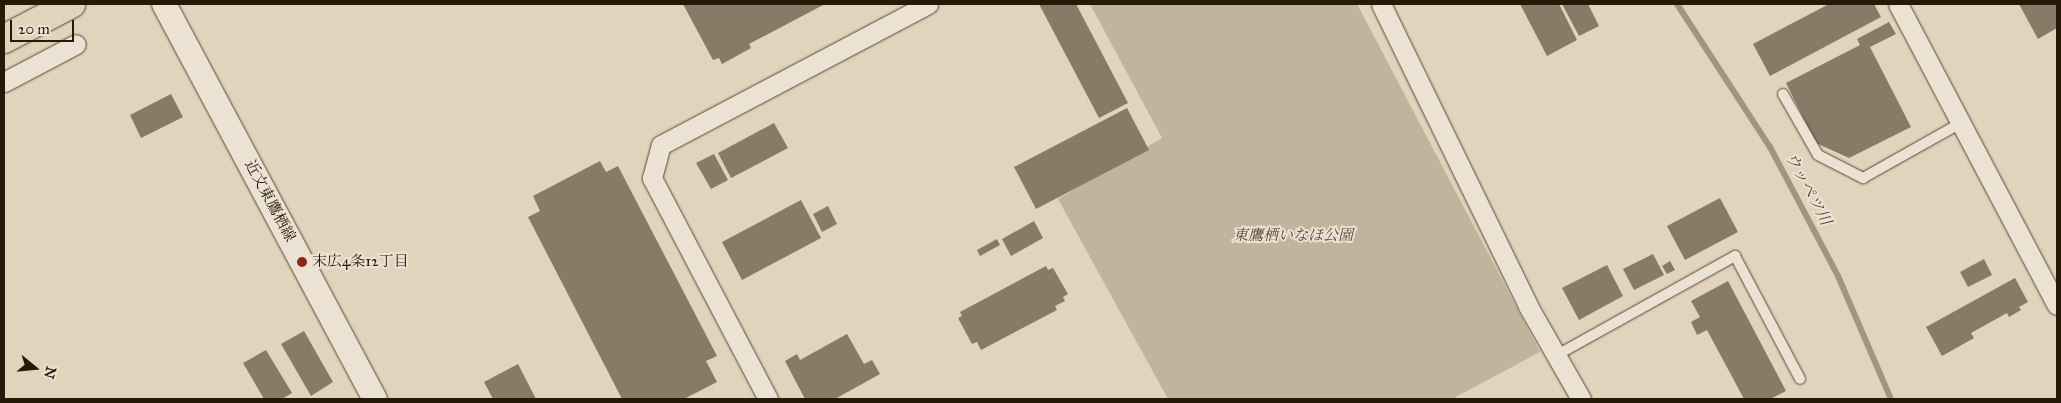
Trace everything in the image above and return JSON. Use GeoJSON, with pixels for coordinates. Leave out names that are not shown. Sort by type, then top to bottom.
{"type":"FeatureCollection","features":[{"type":"Feature","properties":{"kind":"highway"},"geometry":{"type":"LineString","coordinates":[[4,39],[71,4]]}},
{"type":"Feature","properties":{"kind":"street","name":"近文東鷹栖線"},"geometry":{"type":"LineString","coordinates":[[164,4],[375,399]]}},
{"type":"Feature","properties":{"kind":"street"},"geometry":{"type":"LineString","coordinates":[[768,399],[652,178],[661,145],[928,4]]}},
{"type":"Feature","properties":{"kind":"street"},"geometry":{"type":"LineString","coordinates":[[1381,4],[1528,306],[1558,355],[1581,399]]}},
{"type":"Feature","properties":{"kind":"street"},"geometry":{"type":"LineString","coordinates":[[1898,4],[2057,305]]}},
{"type":"Feature","properties":{"kind":"street"},"geometry":{"type":"LineString","coordinates":[[4,82],[76,44]]}},
{"type":"Feature","properties":{"kind":"lane"},"geometry":{"type":"LineString","coordinates":[[1783,94],[1818,154],[1863,178],[1961,123]]}},
{"type":"Feature","properties":{"kind":"lane"},"geometry":{"type":"LineString","coordinates":[[1558,355],[1735,256],[1800,380]]}},
{"type":"Feature","properties":{"kind":"green space","name":"東鷹栖いなほ公園"},"geometry":{"type":"Polygon","coordinates":[[[1090,4],[1357,4],[1540,352],[1452,399],[1168,399],[1058,199],[1162,138],[1090,4]]]}},
{"type":"Feature","properties":{"kind":"building"},"geometry":{"type":"Polygon","coordinates":[[[683,4],[825,4],[749,44],[751,48],[722,64],[719,58],[713,60],[683,4]]]}},
{"type":"Feature","properties":{"kind":"building"},"geometry":{"type":"Polygon","coordinates":[[[1039,4],[1076,4],[1128,103],[1099,118],[1039,4]]]}},
{"type":"Feature","properties":{"kind":"building"},"geometry":{"type":"Polygon","coordinates":[[[1520,4],[1559,4],[1577,40],[1547,56],[1520,4]]]}},
{"type":"Feature","properties":{"kind":"building"},"geometry":{"type":"Polygon","coordinates":[[[1562,4],[1588,4],[1599,26],[1579,36],[1562,4]]]}},
{"type":"Feature","properties":{"kind":"building"},"geometry":{"type":"Polygon","coordinates":[[[1829,4],[1874,4],[1881,17],[1770,76],[1753,44],[1829,4]]]}},
{"type":"Feature","properties":{"kind":"building"},"geometry":{"type":"Polygon","coordinates":[[[2019,4],[2057,4],[2057,28],[2038,39],[2019,4]]]}},
{"type":"Feature","properties":{"kind":"building"},"geometry":{"type":"Polygon","coordinates":[[[1889,22],[1896,34],[1870,47],[1911,127],[1849,158],[1816,143],[1786,83],[1860,45],[1857,39],[1889,22]]]}},
{"type":"Feature","properties":{"kind":"building"},"geometry":{"type":"Polygon","coordinates":[[[171,94],[183,117],[141,138],[130,115],[171,94]]]}},
{"type":"Feature","properties":{"kind":"building"},"geometry":{"type":"Polygon","coordinates":[[[1127,108],[1149,150],[1036,209],[1014,167],[1127,108]]]}},
{"type":"Feature","properties":{"kind":"building"},"geometry":{"type":"Polygon","coordinates":[[[774,123],[788,148],[731,178],[718,153],[774,123]]]}},
{"type":"Feature","properties":{"kind":"building"},"geometry":{"type":"Polygon","coordinates":[[[714,154],[728,180],[711,189],[696,163],[714,154]]]}},
{"type":"Feature","properties":{"kind":"building"},"geometry":{"type":"Polygon","coordinates":[[[600,161],[606,172],[618,166],[717,356],[706,361],[717,382],[684,399],[622,399],[528,217],[540,211],[533,196],[600,161]]]}},
{"type":"Feature","properties":{"kind":"building"},"geometry":{"type":"Polygon","coordinates":[[[1720,198],[1738,232],[1685,260],[1667,226],[1720,198]]]}},
{"type":"Feature","properties":{"kind":"building"},"geometry":{"type":"Polygon","coordinates":[[[801,200],[821,238],[742,280],[722,242],[801,200]]]}},
{"type":"Feature","properties":{"kind":"building"},"geometry":{"type":"Polygon","coordinates":[[[828,206],[837,224],[822,232],[813,214],[828,206]]]}},
{"type":"Feature","properties":{"kind":"building"},"geometry":{"type":"Polygon","coordinates":[[[1034,221],[1043,238],[1011,256],[1002,239],[1034,221]]]}},
{"type":"Feature","properties":{"kind":"building"},"geometry":{"type":"Polygon","coordinates":[[[997,239],[1000,245],[980,256],[977,250],[997,239]]]}},
{"type":"Feature","properties":{"kind":"building"},"geometry":{"type":"Polygon","coordinates":[[[1653,254],[1664,275],[1634,290],[1623,269],[1653,254]]]}},
{"type":"Feature","properties":{"kind":"building"},"geometry":{"type":"Polygon","coordinates":[[[1984,259],[1992,275],[1968,287],[1960,272],[1984,259]]]}},
{"type":"Feature","properties":{"kind":"building"},"geometry":{"type":"Polygon","coordinates":[[[1670,261],[1675,270],[1667,274],[1662,266],[1670,261]]]}},
{"type":"Feature","properties":{"kind":"building"},"geometry":{"type":"Polygon","coordinates":[[[1607,265],[1623,296],[1579,320],[1562,288],[1607,265]]]}},
{"type":"Feature","properties":{"kind":"building"},"geometry":{"type":"Polygon","coordinates":[[[1046,266],[1048,270],[1053,268],[1068,294],[1063,297],[1065,301],[1055,306],[1057,310],[981,350],[977,342],[972,344],[958,318],[962,316],[960,312],[1046,266]]]}},
{"type":"Feature","properties":{"kind":"building"},"geometry":{"type":"Polygon","coordinates":[[[2015,278],[2028,302],[2019,307],[2021,310],[2009,317],[2007,313],[1971,333],[1974,338],[1942,356],[1926,327],[2015,278]]]}},
{"type":"Feature","properties":{"kind":"building"},"geometry":{"type":"Polygon","coordinates":[[[1728,281],[1786,391],[1770,399],[1744,399],[1707,330],[1697,335],[1691,322],[1700,317],[1691,301],[1728,281]]]}},
{"type":"Feature","properties":{"kind":"building"},"geometry":{"type":"Polygon","coordinates":[[[304,331],[333,382],[311,396],[281,344],[304,331]]]}},
{"type":"Feature","properties":{"kind":"building"},"geometry":{"type":"Polygon","coordinates":[[[847,334],[864,364],[872,360],[880,374],[835,399],[805,399],[785,361],[797,354],[800,360],[847,334]]]}},
{"type":"Feature","properties":{"kind":"building"},"geometry":{"type":"Polygon","coordinates":[[[266,350],[292,393],[282,399],[264,399],[243,363],[266,350]]]}},
{"type":"Feature","properties":{"kind":"building"},"geometry":{"type":"Polygon","coordinates":[[[518,364],[536,399],[493,399],[484,382],[518,364]]]}},
{"type":"Feature","properties":{"kind":"waterway","name":"ウッペツ川"},"geometry":{"type":"LineString","coordinates":[[1677,4],[1770,147],[1838,276],[1891,399]]}},
{"type":"Feature","properties":{"kind":"place","name":"末広4条12丁目"},"geometry":{"type":"Point","coordinates":[302,262]}}]}
